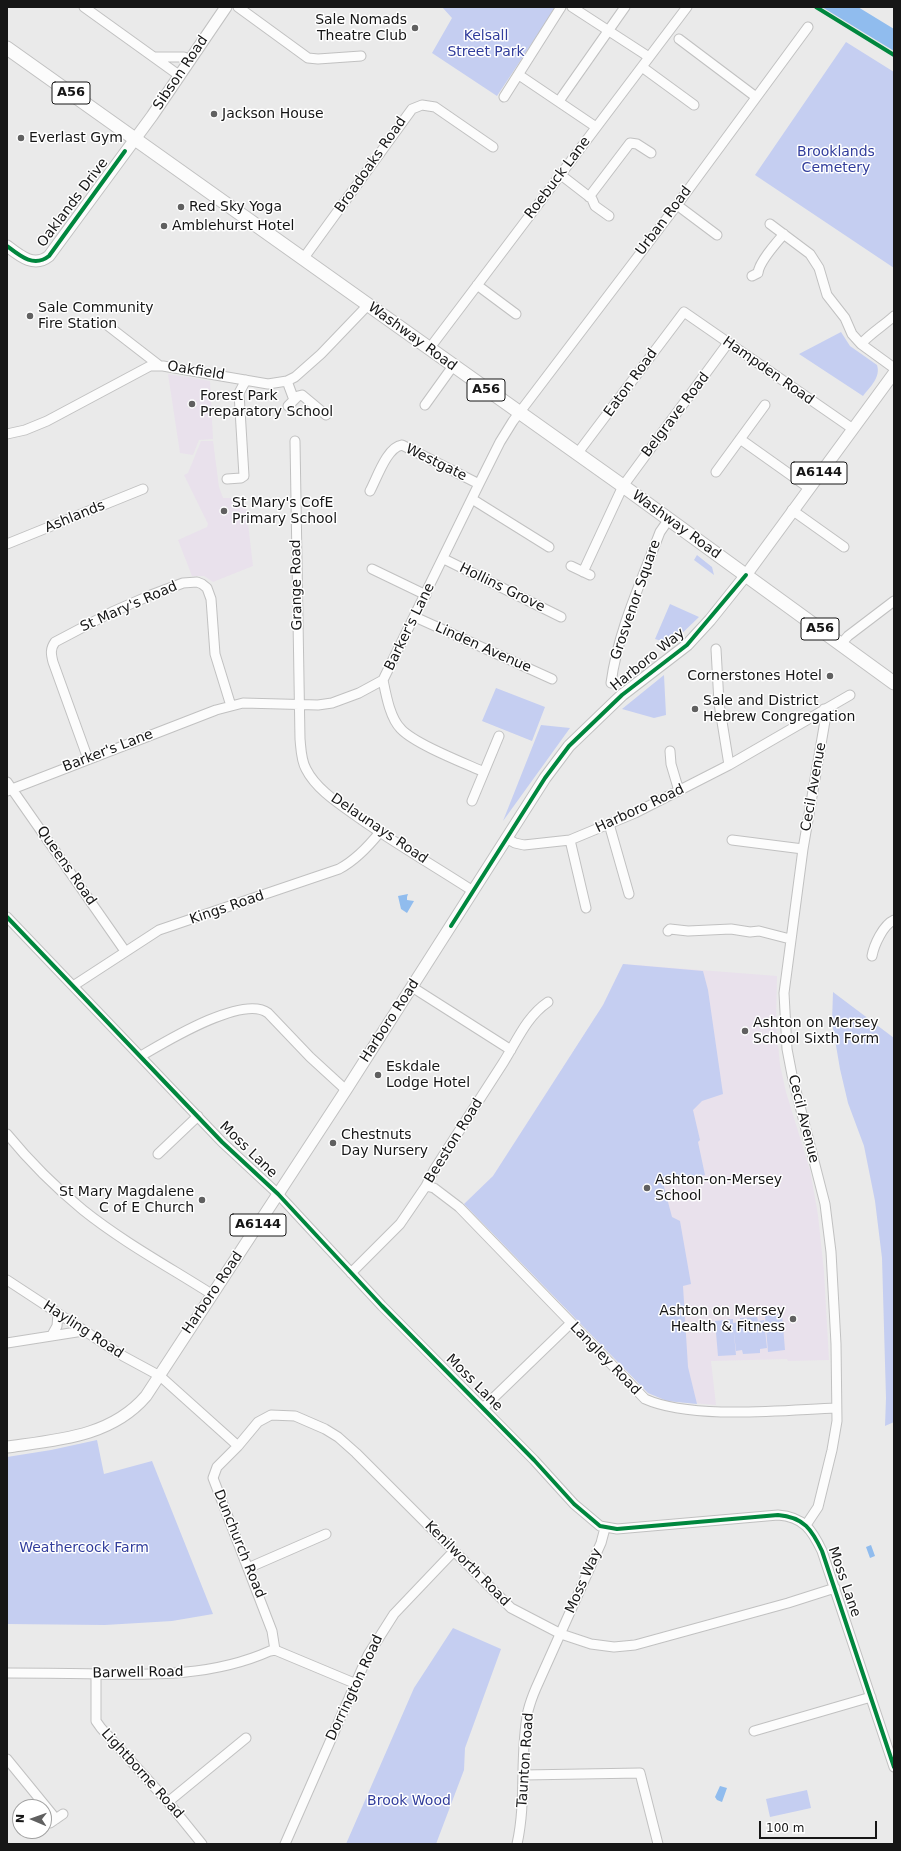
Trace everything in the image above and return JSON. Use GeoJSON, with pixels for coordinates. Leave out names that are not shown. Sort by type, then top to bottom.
{"type":"FeatureCollection","features":[{"type":"Feature","properties":{"kind":"highway","name":"Washway Road"},"geometry":{"type":"LineString","coordinates":[[7,48],[746,574],[894,683]]}},
{"type":"Feature","properties":{"kind":"main road","name":"Sibson Road"},"geometry":{"type":"LineString","coordinates":[[135,139],[180,76],[226,7]]}},
{"type":"Feature","properties":{"kind":"main road","name":"Oaklands Drive"},"geometry":{"type":"LineString","coordinates":[[7,246],[24,258],[34,262],[42,261],[49,256],[135,139]]}},
{"type":"Feature","properties":{"kind":"main road","name":"A6144"},"geometry":{"type":"LineString","coordinates":[[746,574],[894,373]]}},
{"type":"Feature","properties":{"kind":"main road","name":"Harboro Way"},"geometry":{"type":"LineString","coordinates":[[506,838],[545,778],[569,746],[613,704],[688,645],[746,574]]}},
{"type":"Feature","properties":{"kind":"main road","name":"Harboro Road"},"geometry":{"type":"LineString","coordinates":[[7,1447],[81,1435],[97,1430],[130,1413],[138,1405],[160,1376],[179,1344],[213,1295],[346,1090],[506,838]]}},
{"type":"Feature","properties":{"kind":"street"},"geometry":{"type":"LineString","coordinates":[[84,7],[156,57],[180,76]]}},
{"type":"Feature","properties":{"kind":"street"},"geometry":{"type":"LineString","coordinates":[[238,7],[308,58],[318,59],[361,56]]}},
{"type":"Feature","properties":{"kind":"street"},"geometry":{"type":"LineString","coordinates":[[504,97],[562,7]]}},
{"type":"Feature","properties":{"kind":"street"},"geometry":{"type":"LineString","coordinates":[[572,7],[649,57]]}},
{"type":"Feature","properties":{"kind":"street"},"geometry":{"type":"LineString","coordinates":[[559,101],[625,7]]}},
{"type":"Feature","properties":{"kind":"street","name":"Roebuck Lane"},"geometry":{"type":"LineString","coordinates":[[429,349],[687,7]]}},
{"type":"Feature","properties":{"kind":"street","name":"Urban Road"},"geometry":{"type":"LineString","coordinates":[[519,413],[677,205],[808,27]]}},
{"type":"Feature","properties":{"kind":"street"},"geometry":{"type":"LineString","coordinates":[[679,39],[756,97]]}},
{"type":"Feature","properties":{"kind":"street"},"geometry":{"type":"LineString","coordinates":[[156,57],[184,57],[190,60]]}},
{"type":"Feature","properties":{"kind":"street"},"geometry":{"type":"LineString","coordinates":[[642,67],[694,105]]}},
{"type":"Feature","properties":{"kind":"street"},"geometry":{"type":"LineString","coordinates":[[518,75],[596,127]]}},
{"type":"Feature","properties":{"kind":"street","name":"Broadoaks Road"},"geometry":{"type":"LineString","coordinates":[[303,259],[412,109],[422,105],[435,107],[493,147]]}},
{"type":"Feature","properties":{"kind":"street"},"geometry":{"type":"LineString","coordinates":[[589,197],[630,143],[637,144],[651,153]]}},
{"type":"Feature","properties":{"kind":"street"},"geometry":{"type":"LineString","coordinates":[[560,175],[589,197],[595,206],[609,216]]}},
{"type":"Feature","properties":{"kind":"street"},"geometry":{"type":"LineString","coordinates":[[677,205],[705,230],[717,235]]}},
{"type":"Feature","properties":{"kind":"street"},"geometry":{"type":"LineString","coordinates":[[770,224],[805,249],[815,260],[822,275],[827,295],[845,318],[852,334],[861,344],[894,368]]}},
{"type":"Feature","properties":{"kind":"street"},"geometry":{"type":"LineString","coordinates":[[758,275],[758,269],[762,261],[784,234]]}},
{"type":"Feature","properties":{"kind":"street"},"geometry":{"type":"LineString","coordinates":[[477,285],[516,314]]}},
{"type":"Feature","properties":{"kind":"street","name":"Oakfield"},"geometry":{"type":"LineString","coordinates":[[7,434],[26,430],[47,421],[145,368],[160,366],[268,384],[287,381],[295,377],[321,354],[368,305]]}},
{"type":"Feature","properties":{"kind":"street","name":"Hampden Road"},"geometry":{"type":"LineString","coordinates":[[684,312],[853,429]]}},
{"type":"Feature","properties":{"kind":"street","name":"Eaton Road"},"geometry":{"type":"LineString","coordinates":[[577,454],[684,312]]}},
{"type":"Feature","properties":{"kind":"street"},"geometry":{"type":"LineString","coordinates":[[861,344],[867,337],[883,326],[893,314]]}},
{"type":"Feature","properties":{"kind":"street"},"geometry":{"type":"LineString","coordinates":[[107,325],[160,366]]}},
{"type":"Feature","properties":{"kind":"street","name":"Belgrave Road"},"geometry":{"type":"LineString","coordinates":[[571,566],[587,573],[623,486],[728,343]]}},
{"type":"Feature","properties":{"kind":"street"},"geometry":{"type":"LineString","coordinates":[[425,405],[453,366]]}},
{"type":"Feature","properties":{"kind":"street"},"geometry":{"type":"LineString","coordinates":[[227,479],[241,478],[244,476],[239,393],[246,380]]}},
{"type":"Feature","properties":{"kind":"street"},"geometry":{"type":"LineString","coordinates":[[287,381],[291,403],[298,396],[302,395],[326,414]]}},
{"type":"Feature","properties":{"kind":"street"},"geometry":{"type":"LineString","coordinates":[[716,472],[765,405]]}},
{"type":"Feature","properties":{"kind":"street","name":"Barker's Lane"},"geometry":{"type":"LineString","coordinates":[[8,787],[231,706],[260,703],[300,706],[332,703],[359,693],[383,680],[426,596],[500,442],[519,413]]}},
{"type":"Feature","properties":{"kind":"street"},"geometry":{"type":"LineString","coordinates":[[740,440],[809,488]]}},
{"type":"Feature","properties":{"kind":"street","name":"Grange Road"},"geometry":{"type":"LineString","coordinates":[[295,441],[300,706]]}},
{"type":"Feature","properties":{"kind":"street","name":"Westgate"},"geometry":{"type":"LineString","coordinates":[[370,491],[389,452],[397,446],[402,445],[479,484]]}},
{"type":"Feature","properties":{"kind":"street","name":"Ashlands"},"geometry":{"type":"LineString","coordinates":[[7,544],[143,490]]}},
{"type":"Feature","properties":{"kind":"street"},"geometry":{"type":"LineString","coordinates":[[472,499],[549,547]]}},
{"type":"Feature","properties":{"kind":"street"},"geometry":{"type":"LineString","coordinates":[[792,510],[844,547]]}},
{"type":"Feature","properties":{"kind":"street","name":"Grosvenor Square"},"geometry":{"type":"LineString","coordinates":[[611,683],[614,658],[623,627],[660,532],[668,519]]}},
{"type":"Feature","properties":{"kind":"street","name":"Hollins Grove"},"geometry":{"type":"LineString","coordinates":[[444,559],[561,617]]}},
{"type":"Feature","properties":{"kind":"street"},"geometry":{"type":"LineString","coordinates":[[372,569],[426,596]]}},
{"type":"Feature","properties":{"kind":"street","name":"St Mary's Road"},"geometry":{"type":"LineString","coordinates":[[88,759],[50,653],[52,646],[55,642],[106,615],[151,595],[190,582],[202,584],[207,588],[211,599],[215,654],[231,706]]}},
{"type":"Feature","properties":{"kind":"street"},"geometry":{"type":"LineString","coordinates":[[841,644],[848,636],[894,601]]}},
{"type":"Feature","properties":{"kind":"street","name":"Linden Avenue"},"geometry":{"type":"LineString","coordinates":[[415,617],[552,679]]}},
{"type":"Feature","properties":{"kind":"street"},"geometry":{"type":"LineString","coordinates":[[716,649],[719,703],[729,765]]}},
{"type":"Feature","properties":{"kind":"street"},"geometry":{"type":"LineString","coordinates":[[383,680],[392,712],[402,730],[441,753],[484,772]]}},
{"type":"Feature","properties":{"kind":"street","name":"Harboro Road"},"geometry":{"type":"LineString","coordinates":[[506,838],[524,846],[570,840],[609,824],[679,791],[729,765],[850,695]]}},
{"type":"Feature","properties":{"kind":"street","name":"Delaunays Road"},"geometry":{"type":"LineString","coordinates":[[300,706],[301,755],[308,772],[320,787],[338,803],[380,832],[473,891]]}},
{"type":"Feature","properties":{"kind":"street","name":"Cecil Avenue"},"geometry":{"type":"LineString","coordinates":[[806,1525],[818,1507],[832,1450],[837,1421],[836,1328],[831,1252],[825,1204],[787,1049],[784,993],[803,849],[826,715],[824,709]]}},
{"type":"Feature","properties":{"kind":"street"},"geometry":{"type":"LineString","coordinates":[[472,800],[499,736]]}},
{"type":"Feature","properties":{"kind":"street"},"geometry":{"type":"LineString","coordinates":[[670,751],[671,764],[679,791]]}},
{"type":"Feature","properties":{"kind":"street","name":"Queens Road"},"geometry":{"type":"LineString","coordinates":[[8,787],[125,951]]}},
{"type":"Feature","properties":{"kind":"street"},"geometry":{"type":"LineString","coordinates":[[609,824],[630,894]]}},
{"type":"Feature","properties":{"kind":"street","name":"Kings Road"},"geometry":{"type":"LineString","coordinates":[[73,986],[159,930],[349,864],[362,853],[380,832]]}},
{"type":"Feature","properties":{"kind":"street"},"geometry":{"type":"LineString","coordinates":[[570,840],[586,908]]}},
{"type":"Feature","properties":{"kind":"street"},"geometry":{"type":"LineString","coordinates":[[732,840],[803,849]]}},
{"type":"Feature","properties":{"kind":"street","name":"Moss Lane"},"geometry":{"type":"LineString","coordinates":[[7,918],[222,1142],[278,1194],[351,1273],[534,1460],[574,1504],[595,1522],[605,1528],[617,1529],[778,1515],[795,1517],[806,1525],[815,1536],[822,1551],[894,1767]]}},
{"type":"Feature","properties":{"kind":"street"},"geometry":{"type":"LineString","coordinates":[[872,956],[873,950],[882,933],[890,922],[894,920]]}},
{"type":"Feature","properties":{"kind":"street"},"geometry":{"type":"LineString","coordinates":[[671,927],[688,931],[731,929],[750,932],[758,931],[790,939]]}},
{"type":"Feature","properties":{"kind":"street"},"geometry":{"type":"LineString","coordinates":[[412,987],[511,1050]]}},
{"type":"Feature","properties":{"kind":"street","name":"Beeston Road"},"geometry":{"type":"LineString","coordinates":[[351,1273],[400,1224],[426,1186],[434,1170],[532,1015],[548,1002]]}},
{"type":"Feature","properties":{"kind":"street"},"geometry":{"type":"LineString","coordinates":[[141,1056],[202,1022],[245,1009],[256,1008],[264,1010],[268,1013],[310,1057],[346,1090]]}},
{"type":"Feature","properties":{"kind":"street"},"geometry":{"type":"LineString","coordinates":[[158,1154],[198,1116]]}},
{"type":"Feature","properties":{"kind":"street"},"geometry":{"type":"LineString","coordinates":[[7,1134],[33,1164],[82,1209],[116,1234],[213,1295]]}},
{"type":"Feature","properties":{"kind":"street","name":"Langley Road"},"geometry":{"type":"LineString","coordinates":[[426,1186],[434,1188],[459,1207],[645,1399],[656,1404],[682,1409],[725,1411],[836,1408]]}},
{"type":"Feature","properties":{"kind":"street","name":"Hayling Road"},"geometry":{"type":"LineString","coordinates":[[7,1280],[83,1331],[160,1376]]}},
{"type":"Feature","properties":{"kind":"street"},"geometry":{"type":"LineString","coordinates":[[52,1335],[57,1326],[58,1314]]}},
{"type":"Feature","properties":{"kind":"street"},"geometry":{"type":"LineString","coordinates":[[483,1408],[570,1323]]}},
{"type":"Feature","properties":{"kind":"street"},"geometry":{"type":"LineString","coordinates":[[7,1343],[83,1331]]}},
{"type":"Feature","properties":{"kind":"street"},"geometry":{"type":"LineString","coordinates":[[160,1376],[238,1446]]}},
{"type":"Feature","properties":{"kind":"street","name":"Kenilworth Road"},"geometry":{"type":"LineString","coordinates":[[238,1446],[258,1422],[271,1415],[295,1416],[325,1429],[338,1437],[356,1453],[511,1608],[561,1634],[601,1646],[614,1647],[635,1645],[788,1603],[835,1588]]}},
{"type":"Feature","properties":{"kind":"street","name":"Dunchurch Road"},"geometry":{"type":"LineString","coordinates":[[238,1446],[217,1467],[213,1478],[272,1631],[275,1650]]}},
{"type":"Feature","properties":{"kind":"street","name":"Moss Way"},"geometry":{"type":"LineString","coordinates":[[561,1634],[601,1543],[605,1528]]}},
{"type":"Feature","properties":{"kind":"street"},"geometry":{"type":"LineString","coordinates":[[248,1568],[326,1534]]}},
{"type":"Feature","properties":{"kind":"street","name":"Dorrington Road"},"geometry":{"type":"LineString","coordinates":[[285,1844],[354,1683],[368,1655],[394,1614],[454,1551]]}},
{"type":"Feature","properties":{"kind":"street","name":"Taunton Road"},"geometry":{"type":"LineString","coordinates":[[517,1844],[524,1799],[525,1743],[528,1710],[536,1688],[561,1634]]}},
{"type":"Feature","properties":{"kind":"street","name":"Barwell Road"},"geometry":{"type":"LineString","coordinates":[[7,1673],[143,1675],[197,1671],[237,1664],[270,1650],[275,1650]]}},
{"type":"Feature","properties":{"kind":"street"},"geometry":{"type":"LineString","coordinates":[[275,1650],[354,1683]]}},
{"type":"Feature","properties":{"kind":"street","name":"Lightborne Road"},"geometry":{"type":"LineString","coordinates":[[96,1674],[96,1721],[168,1802],[202,1844]]}},
{"type":"Feature","properties":{"kind":"street"},"geometry":{"type":"LineString","coordinates":[[754,1731],[871,1697]]}},
{"type":"Feature","properties":{"kind":"street"},"geometry":{"type":"LineString","coordinates":[[168,1802],[246,1738]]}},
{"type":"Feature","properties":{"kind":"street"},"geometry":{"type":"LineString","coordinates":[[7,1759],[57,1819]]}},
{"type":"Feature","properties":{"kind":"street"},"geometry":{"type":"LineString","coordinates":[[524,1775],[640,1773],[658,1844]]}},
{"type":"Feature","properties":{"kind":"shaded area"},"geometry":{"type":"Polygon","coordinates":[[[822,7],[858,7],[894,29],[894,51],[822,7]]]}},
{"type":"Feature","properties":{"kind":"shaded area","name":"Forest Park Preparatory School"},"geometry":{"type":"Polygon","coordinates":[[[168,374],[210,381],[213,439],[199,440],[193,455],[180,453],[168,374]]]}},
{"type":"Feature","properties":{"kind":"shaded area","name":"St Mary's CofE Primary School"},"geometry":{"type":"Polygon","coordinates":[[[201,441],[213,441],[219,487],[223,498],[245,498],[253,566],[213,582],[204,576],[192,576],[178,540],[207,527],[208,524],[184,475],[188,473],[201,441]]]}},
{"type":"Feature","properties":{"kind":"shaded area"},"geometry":{"type":"Polygon","coordinates":[[[408,894],[407,900],[414,901],[407,913],[401,909],[398,896],[408,894]]]}},
{"type":"Feature","properties":{"kind":"shaded area","name":"Ashton-on-Mersey School"},"geometry":{"type":"Polygon","coordinates":[[[623,964],[777,976],[776,1024],[780,1065],[786,1092],[810,1170],[818,1215],[824,1272],[829,1360],[788,1361],[787,1359],[711,1361],[716,1405],[667,1401],[648,1393],[464,1204],[493,1176],[603,1005],[623,964]]]}},
{"type":"Feature","properties":{"kind":"shaded area"},"geometry":{"type":"Polygon","coordinates":[[[871,1545],[875,1556],[870,1558],[866,1547],[871,1545]]]}},
{"type":"Feature","properties":{"kind":"shaded area"},"geometry":{"type":"Polygon","coordinates":[[[720,1786],[727,1788],[722,1802],[717,1800],[715,1797],[720,1786]]]}},
{"type":"Feature","properties":{"kind":"green space","name":"Kelsall Street Park"},"geometry":{"type":"Polygon","coordinates":[[[442,7],[556,7],[497,96],[432,53],[452,18],[442,7]]]}},
{"type":"Feature","properties":{"kind":"green space","name":"Brooklands Cemetery"},"geometry":{"type":"Polygon","coordinates":[[[846,42],[894,72],[894,268],[755,175],[846,42]]]}},
{"type":"Feature","properties":{"kind":"green space"},"geometry":{"type":"Polygon","coordinates":[[[841,332],[850,346],[877,365],[878,369],[876,378],[863,396],[799,354],[841,332]]]}},
{"type":"Feature","properties":{"kind":"green space"},"geometry":{"type":"Polygon","coordinates":[[[697,555],[712,567],[714,575],[694,560],[697,555]]]}},
{"type":"Feature","properties":{"kind":"green space"},"geometry":{"type":"Polygon","coordinates":[[[670,604],[699,617],[671,644],[655,639],[670,604]]]}},
{"type":"Feature","properties":{"kind":"green space"},"geometry":{"type":"Polygon","coordinates":[[[664,675],[666,715],[654,718],[622,709],[664,675]]]}},
{"type":"Feature","properties":{"kind":"green space"},"geometry":{"type":"Polygon","coordinates":[[[496,688],[545,707],[532,741],[482,721],[496,688]]]}},
{"type":"Feature","properties":{"kind":"green space"},"geometry":{"type":"Polygon","coordinates":[[[541,725],[570,728],[503,821],[541,725]]]}},
{"type":"Feature","properties":{"kind":"green space"},"geometry":{"type":"Polygon","coordinates":[[[623,964],[703,971],[708,990],[723,1094],[702,1101],[693,1110],[700,1140],[698,1142],[705,1175],[663,1183],[672,1217],[680,1221],[691,1284],[683,1286],[688,1367],[697,1404],[667,1401],[648,1393],[464,1204],[493,1176],[603,1005],[623,964]]]}},
{"type":"Feature","properties":{"kind":"green space"},"geometry":{"type":"Polygon","coordinates":[[[833,992],[894,1038],[894,1422],[885,1426],[886,1398],[882,1258],[875,1201],[864,1146],[848,1103],[840,1069],[832,1022],[833,992]]]}},
{"type":"Feature","properties":{"kind":"green space"},"geometry":{"type":"Polygon","coordinates":[[[782,1314],[785,1350],[768,1352],[765,1316],[782,1314]]]}},
{"type":"Feature","properties":{"kind":"green space"},"geometry":{"type":"Polygon","coordinates":[[[757,1317],[758,1321],[764,1320],[767,1348],[760,1349],[760,1353],[743,1354],[742,1350],[736,1351],[733,1324],[736,1355],[718,1356],[715,1321],[733,1319],[733,1323],[740,1322],[740,1318],[757,1317]]]}},
{"type":"Feature","properties":{"kind":"green space","name":"Weathercock Farm"},"geometry":{"type":"Polygon","coordinates":[[[97,1440],[104,1474],[152,1461],[213,1614],[172,1621],[105,1625],[7,1624],[7,1457],[51,1450],[97,1440]]]}},
{"type":"Feature","properties":{"kind":"green space","name":"Brook Wood"},"geometry":{"type":"Polygon","coordinates":[[[453,1628],[501,1649],[465,1748],[464,1770],[436,1844],[346,1844],[414,1688],[453,1628]]]}},
{"type":"Feature","properties":{"kind":"green space"},"geometry":{"type":"Polygon","coordinates":[[[807,1790],[811,1808],[770,1817],[766,1799],[807,1790]]]}},
{"type":"Feature","properties":{"kind":"cycle path"},"geometry":{"type":"LineString","coordinates":[[816,7],[894,55]]}},
{"type":"Feature","properties":{"kind":"cycle path"},"geometry":{"type":"LineString","coordinates":[[7,246],[22,257],[33,261],[38,261],[49,256],[125,151]]}},
{"type":"Feature","properties":{"kind":"cycle path"},"geometry":{"type":"LineString","coordinates":[[451,926],[545,778],[569,746],[622,695],[687,645],[746,575]]}},
{"type":"Feature","properties":{"kind":"cycle path"},"geometry":{"type":"LineString","coordinates":[[7,917],[222,1142],[278,1194],[382,1306],[534,1460],[574,1504],[600,1526],[617,1529],[778,1515],[787,1516],[801,1522],[806,1526],[815,1537],[822,1551],[894,1767]]}},
{"type":"Feature","properties":{"kind":"place","name":"Sale Nomads Theatre Club"},"geometry":{"type":"Point","coordinates":[415,28]}},
{"type":"Feature","properties":{"kind":"place","name":"Jackson House"},"geometry":{"type":"Point","coordinates":[214,114]}},
{"type":"Feature","properties":{"kind":"place","name":"Everlast Gym"},"geometry":{"type":"Point","coordinates":[21,138]}},
{"type":"Feature","properties":{"kind":"place","name":"Red Sky Yoga"},"geometry":{"type":"Point","coordinates":[181,207]}},
{"type":"Feature","properties":{"kind":"place","name":"Amblehurst Hotel"},"geometry":{"type":"Point","coordinates":[164,226]}},
{"type":"Feature","properties":{"kind":"place","name":"Sale Community Fire Station"},"geometry":{"type":"Point","coordinates":[30,316]}},
{"type":"Feature","properties":{"kind":"place","name":"Forest Park Preparatory School"},"geometry":{"type":"Point","coordinates":[192,404]}},
{"type":"Feature","properties":{"kind":"place","name":"St Mary's CofE Primary School"},"geometry":{"type":"Point","coordinates":[224,511]}},
{"type":"Feature","properties":{"kind":"place","name":"Cornerstones Hotel"},"geometry":{"type":"Point","coordinates":[830,676]}},
{"type":"Feature","properties":{"kind":"place","name":"Sale and District Hebrew Congregation"},"geometry":{"type":"Point","coordinates":[695,709]}},
{"type":"Feature","properties":{"kind":"place","name":"Ashton on Mersey School Sixth Form"},"geometry":{"type":"Point","coordinates":[745,1031]}},
{"type":"Feature","properties":{"kind":"place","name":"Eskdale Lodge Hotel"},"geometry":{"type":"Point","coordinates":[378,1075]}},
{"type":"Feature","properties":{"kind":"place","name":"Chestnuts Day Nursery"},"geometry":{"type":"Point","coordinates":[333,1143]}},
{"type":"Feature","properties":{"kind":"place","name":"Ashton-on-Mersey School"},"geometry":{"type":"Point","coordinates":[647,1188]}},
{"type":"Feature","properties":{"kind":"place","name":"St Mary Magdalene C of E Church"},"geometry":{"type":"Point","coordinates":[202,1200]}},
{"type":"Feature","properties":{"kind":"place","name":"Ashton on Mersey Health & Fitness"},"geometry":{"type":"Point","coordinates":[793,1319]}}]}
